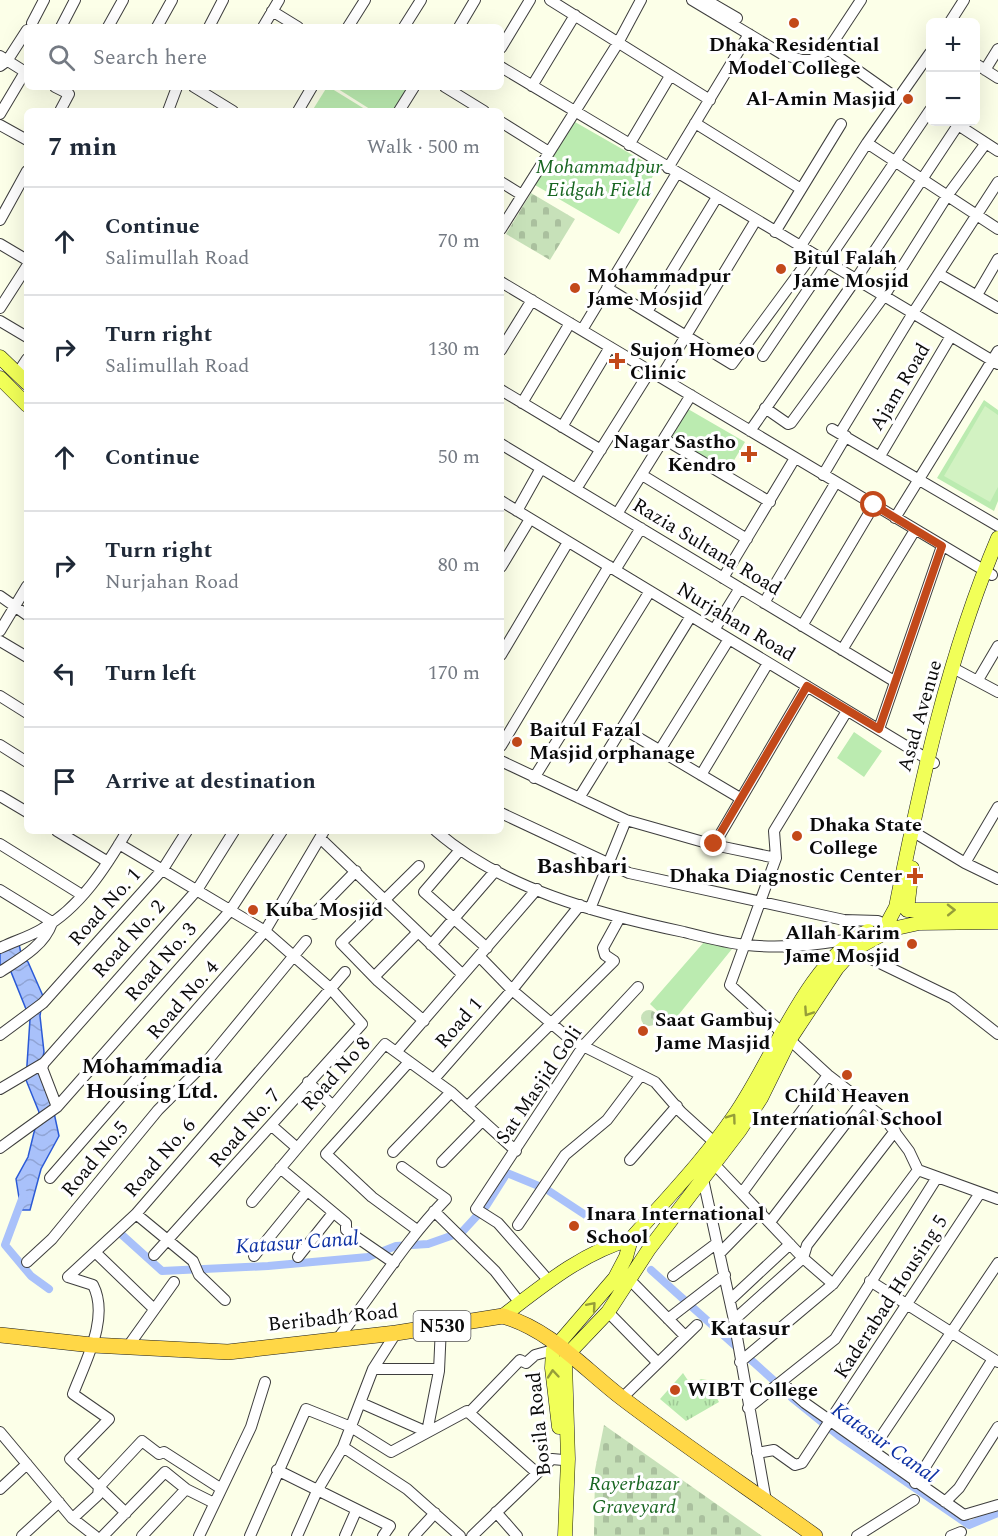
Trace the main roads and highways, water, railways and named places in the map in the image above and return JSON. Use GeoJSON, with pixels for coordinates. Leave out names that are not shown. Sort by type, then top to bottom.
{"type":"FeatureCollection","features":[{"type":"Feature","properties":{"kind":"highway"},"geometry":{"type":"LineString","coordinates":[[503,1316],[536,1329],[622,1398],[815,1536]]}},
{"type":"Feature","properties":{"kind":"highway","name":"Beribadh Road"},"geometry":{"type":"LineString","coordinates":[[0,1335],[92,1345],[129,1345],[228,1352],[339,1337],[396,1333],[503,1316]]}},
{"type":"Feature","properties":{"kind":"main road"},"geometry":{"type":"LineString","coordinates":[[0,357],[22,378]]}},
{"type":"Feature","properties":{"kind":"main road"},"geometry":{"type":"LineString","coordinates":[[1,382],[24,402]]}},
{"type":"Feature","properties":{"kind":"main road","name":"Asad Avenue"},"geometry":{"type":"LineString","coordinates":[[898,918],[931,760],[998,538]]}},
{"type":"Feature","properties":{"kind":"main road","name":"Asad Avenue"},"geometry":{"type":"LineString","coordinates":[[988,573],[998,560]]}},
{"type":"Feature","properties":{"kind":"main road","name":"Asad Avenue"},"geometry":{"type":"LineString","coordinates":[[898,918],[931,760]]}},
{"type":"Feature","properties":{"kind":"main road"},"geometry":{"type":"LineString","coordinates":[[559,1349],[615,1278],[626,1257],[631,1239],[710,1147],[747,1096],[825,968],[852,945],[898,918],[997,911]]}},
{"type":"Feature","properties":{"kind":"main road"},"geometry":{"type":"LineString","coordinates":[[559,1349],[608,1312],[658,1235],[717,1162],[761,1098],[785,1036]]}},
{"type":"Feature","properties":{"kind":"main road"},"geometry":{"type":"LineString","coordinates":[[710,1147],[717,1162]]}},
{"type":"Feature","properties":{"kind":"main road"},"geometry":{"type":"LineString","coordinates":[[503,1316],[549,1281],[612,1244],[631,1239]]}},
{"type":"Feature","properties":{"kind":"main road","name":"Bosila Road"},"geometry":{"type":"LineString","coordinates":[[559,1349],[552,1368],[566,1495]]}},
{"type":"Feature","properties":{"kind":"main road","name":"Bosila Road"},"geometry":{"type":"LineString","coordinates":[[559,1349],[565,1363],[568,1459],[565,1536]]}},
{"type":"Feature","properties":{"kind":"water"},"geometry":{"type":"Polygon","coordinates":[[[19,944],[22,958],[28,962],[43,996],[40,1016],[44,1052],[40,1071],[50,1094],[59,1136],[41,1169],[30,1210],[21,1210],[16,1179],[28,1157],[39,1112],[26,1080],[30,1019],[7,962],[0,967],[0,951],[19,944]]]}},
{"type":"Feature","properties":{"kind":"waterway","name":"Katasur Canal"},"geometry":{"type":"LineString","coordinates":[[121,1234],[162,1271],[268,1266],[368,1257],[396,1246],[428,1244],[462,1232],[486,1206],[507,1173],[546,1189],[590,1218]]}},
{"type":"Feature","properties":{"kind":"waterway","name":"Katasur Canal"},"geometry":{"type":"LineString","coordinates":[[24,1194],[5,1245],[31,1276],[49,1289]]}},
{"type":"Feature","properties":{"kind":"waterway","name":"Katasur Canal"},"geometry":{"type":"LineString","coordinates":[[651,1270],[781,1387]]}},
{"type":"Feature","properties":{"kind":"waterway","name":"Katasur Canal"},"geometry":{"type":"LineString","coordinates":[[792,1398],[839,1436],[969,1525],[998,1513]]}},
{"type":"Feature","properties":{"kind":"place","name":"Dhaka Residential Model College"},"geometry":{"type":"Point","coordinates":[794,23]}},
{"type":"Feature","properties":{"kind":"place","name":"Al-Amin Masjid"},"geometry":{"type":"Point","coordinates":[908,99]}},
{"type":"Feature","properties":{"kind":"place","name":"Bitul Falah Jame Mosjid"},"geometry":{"type":"Point","coordinates":[781,269]}},
{"type":"Feature","properties":{"kind":"place","name":"Mohammadpur Jame Mosjid"},"geometry":{"type":"Point","coordinates":[575,288]}},
{"type":"Feature","properties":{"kind":"place","name":"Sujon Homeo Clinic"},"geometry":{"type":"Point","coordinates":[617,361]}},
{"type":"Feature","properties":{"kind":"place","name":"Nagar Sastho Kendro"},"geometry":{"type":"Point","coordinates":[749,454]}},
{"type":"Feature","properties":{"kind":"place","name":"Baitul Fazal Masjid orphanage"},"geometry":{"type":"Point","coordinates":[517,742]}},
{"type":"Feature","properties":{"kind":"place","name":"Dhaka State College"},"geometry":{"type":"Point","coordinates":[797,836]}},
{"type":"Feature","properties":{"kind":"place","name":"Dhaka Diagnostic Center"},"geometry":{"type":"Point","coordinates":[915,876]}},
{"type":"Feature","properties":{"kind":"place","name":"Kuba Mosjid"},"geometry":{"type":"Point","coordinates":[253,910]}},
{"type":"Feature","properties":{"kind":"place","name":"Allah Karim Jame Mosjid"},"geometry":{"type":"Point","coordinates":[912,944]}},
{"type":"Feature","properties":{"kind":"place","name":"Saat Gambuj Jame Masjid"},"geometry":{"type":"Point","coordinates":[643,1031]}},
{"type":"Feature","properties":{"kind":"place","name":"Child Heaven International School"},"geometry":{"type":"Point","coordinates":[847,1075]}},
{"type":"Feature","properties":{"kind":"place","name":"Inara International School"},"geometry":{"type":"Point","coordinates":[574,1226]}},
{"type":"Feature","properties":{"kind":"place","name":"WIBT College"},"geometry":{"type":"Point","coordinates":[675,1390]}},
{"type":"Feature","properties":{"kind":"district","name":"Bashbari"},"geometry":{"type":"Point","coordinates":[582,866]}},
{"type":"Feature","properties":{"kind":"district","name":"Mohammadia Housing Ltd."},"geometry":{"type":"Point","coordinates":[152,1078]}},
{"type":"Feature","properties":{"kind":"district","name":"Katasur"},"geometry":{"type":"Point","coordinates":[750,1328]}},
{"type":"Feature","properties":{"kind":"park label","name":"Mohammadpur Eidgah Field"},"geometry":{"type":"Point","coordinates":[599,178]}},
{"type":"Feature","properties":{"kind":"park label","name":"Rayerbazar Graveyard"},"geometry":{"type":"Point","coordinates":[634,1496]}}]}
